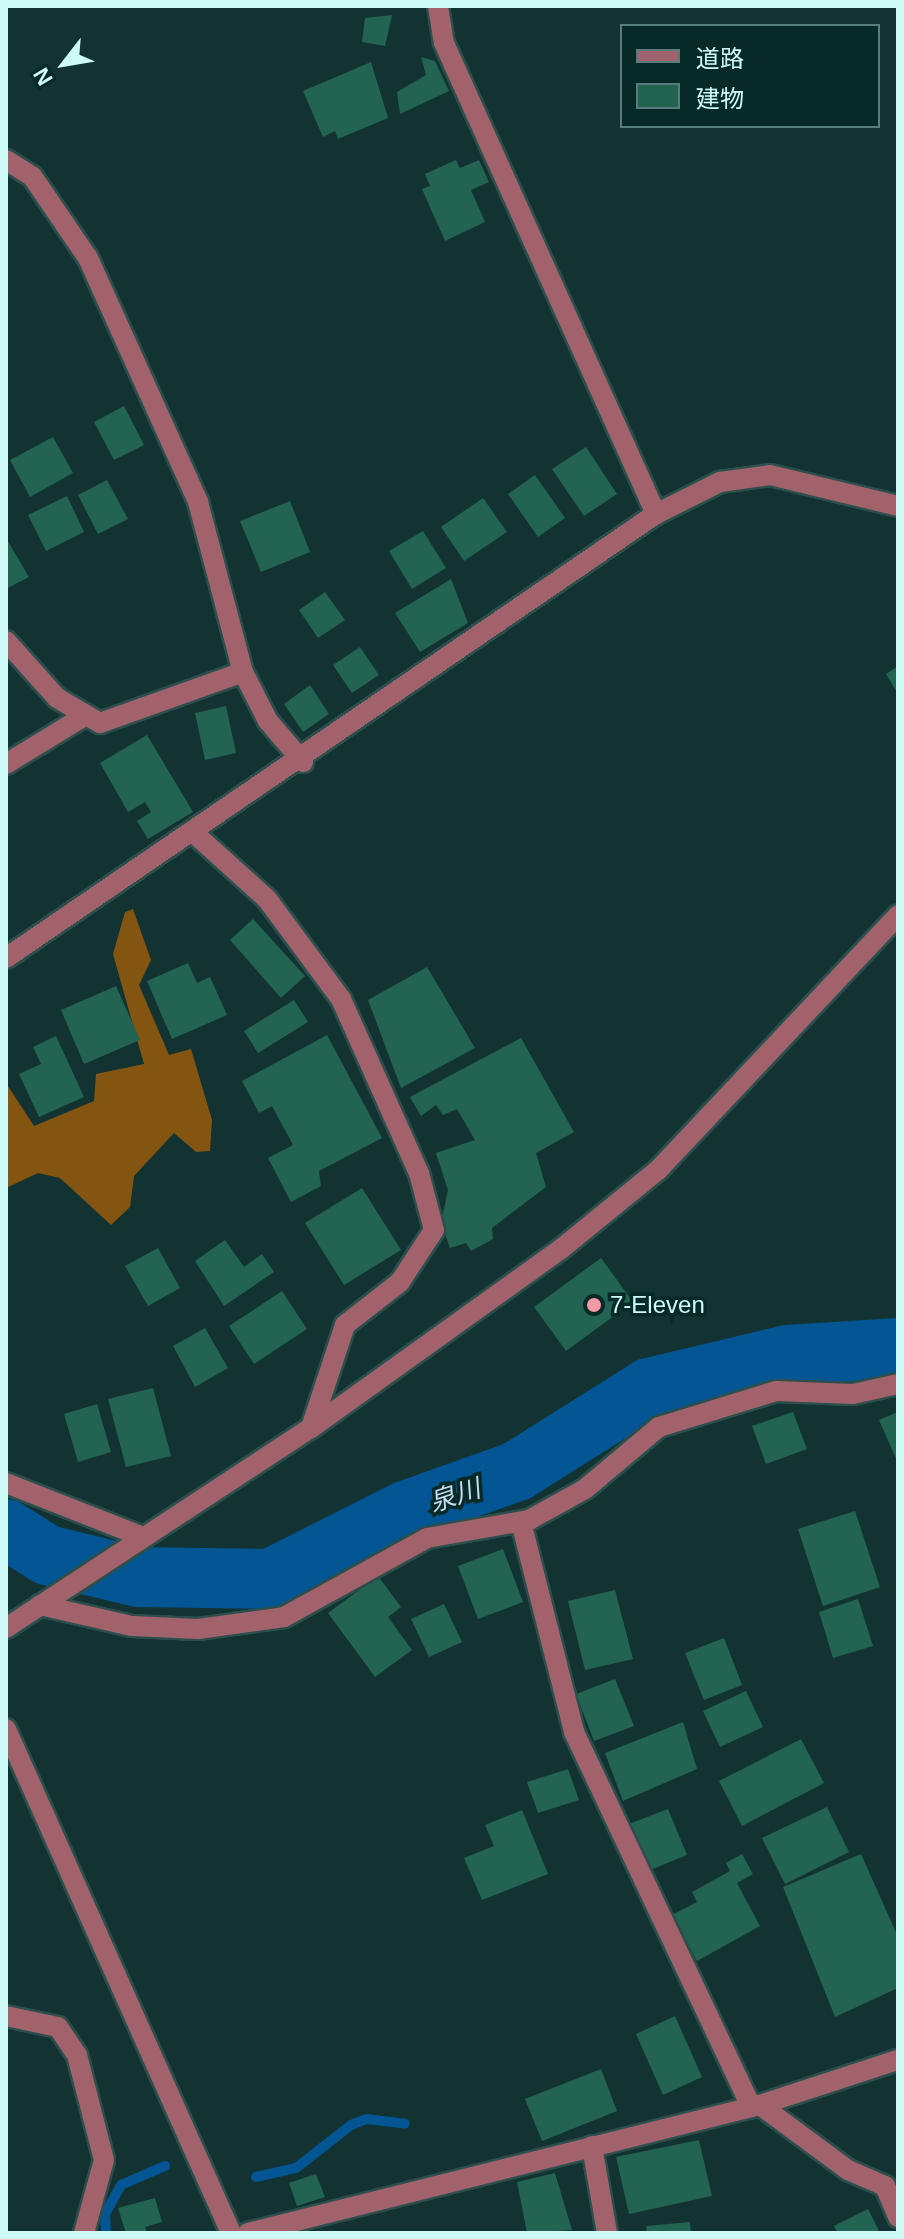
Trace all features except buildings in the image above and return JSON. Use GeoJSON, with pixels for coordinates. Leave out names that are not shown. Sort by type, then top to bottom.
{"type":"FeatureCollection","features":[{"type":"Feature","properties":{"kind":"street"},"geometry":{"type":"LineString","coordinates":[[438,6],[444,43],[656,514]]}},
{"type":"Feature","properties":{"kind":"street"},"geometry":{"type":"LineString","coordinates":[[6,160],[32,176],[88,258],[198,502],[243,672],[268,721],[303,762]]}},
{"type":"Feature","properties":{"kind":"street"},"geometry":{"type":"LineString","coordinates":[[6,958],[303,762],[656,514],[720,482],[770,475],[898,506]]}},
{"type":"Feature","properties":{"kind":"street"},"geometry":{"type":"LineString","coordinates":[[6,641],[57,698],[100,723],[243,672]]}},
{"type":"Feature","properties":{"kind":"street"},"geometry":{"type":"LineString","coordinates":[[6,764],[86,715]]}},
{"type":"Feature","properties":{"kind":"street"},"geometry":{"type":"LineString","coordinates":[[195,834],[267,899],[341,999],[419,1173],[434,1230],[400,1282],[345,1325],[311,1428]]}},
{"type":"Feature","properties":{"kind":"street"},"geometry":{"type":"LineString","coordinates":[[6,1628],[311,1428],[658,1170],[898,915]]}},
{"type":"Feature","properties":{"kind":"street"},"geometry":{"type":"LineString","coordinates":[[46,1601],[132,1626],[198,1629],[284,1617],[427,1538],[521,1522],[585,1489],[659,1427],[776,1391],[853,1394],[898,1384]]}},
{"type":"Feature","properties":{"kind":"street"},"geometry":{"type":"LineString","coordinates":[[6,1483],[141,1539]]}},
{"type":"Feature","properties":{"kind":"street"},"geometry":{"type":"LineString","coordinates":[[521,1522],[574,1732],[756,2106],[848,2170],[885,2186],[898,2217]]}},
{"type":"Feature","properties":{"kind":"street"},"geometry":{"type":"LineString","coordinates":[[6,1729],[231,2233]]}},
{"type":"Feature","properties":{"kind":"street"},"geometry":{"type":"LineString","coordinates":[[6,2016],[58,2027],[77,2055],[104,2160],[84,2233]]}},
{"type":"Feature","properties":{"kind":"street"},"geometry":{"type":"LineString","coordinates":[[248,2233],[756,2106],[898,2060]]}},
{"type":"Feature","properties":{"kind":"street"},"geometry":{"type":"LineString","coordinates":[[592,2146],[607,2233]]}},
{"type":"Feature","properties":{"kind":"shaded area"},"geometry":{"type":"Polygon","coordinates":[[[133,909],[151,960],[139,985],[169,1055],[191,1049],[212,1120],[210,1151],[196,1152],[174,1133],[134,1176],[130,1207],[111,1225],[60,1178],[38,1173],[6,1188],[6,1083],[34,1126],[94,1101],[96,1074],[144,1064],[113,954],[125,912],[133,909]]]}},
{"type":"Feature","properties":{"kind":"waterway","name":"泉川"},"geometry":{"type":"LineString","coordinates":[[6,1529],[47,1555],[138,1577],[270,1579],[405,1511],[517,1471],[649,1388],[787,1355],[898,1348]]}},
{"type":"Feature","properties":{"kind":"waterway"},"geometry":{"type":"LineString","coordinates":[[256,2177],[296,2168],[351,2125],[367,2119],[405,2124]]}},
{"type":"Feature","properties":{"kind":"waterway"},"geometry":{"type":"LineString","coordinates":[[106,2233],[105,2214],[121,2185],[165,2166]]}},
{"type":"Feature","properties":{"kind":"place","name":"7-Eleven"},"geometry":{"type":"Point","coordinates":[594,1305]}}]}
